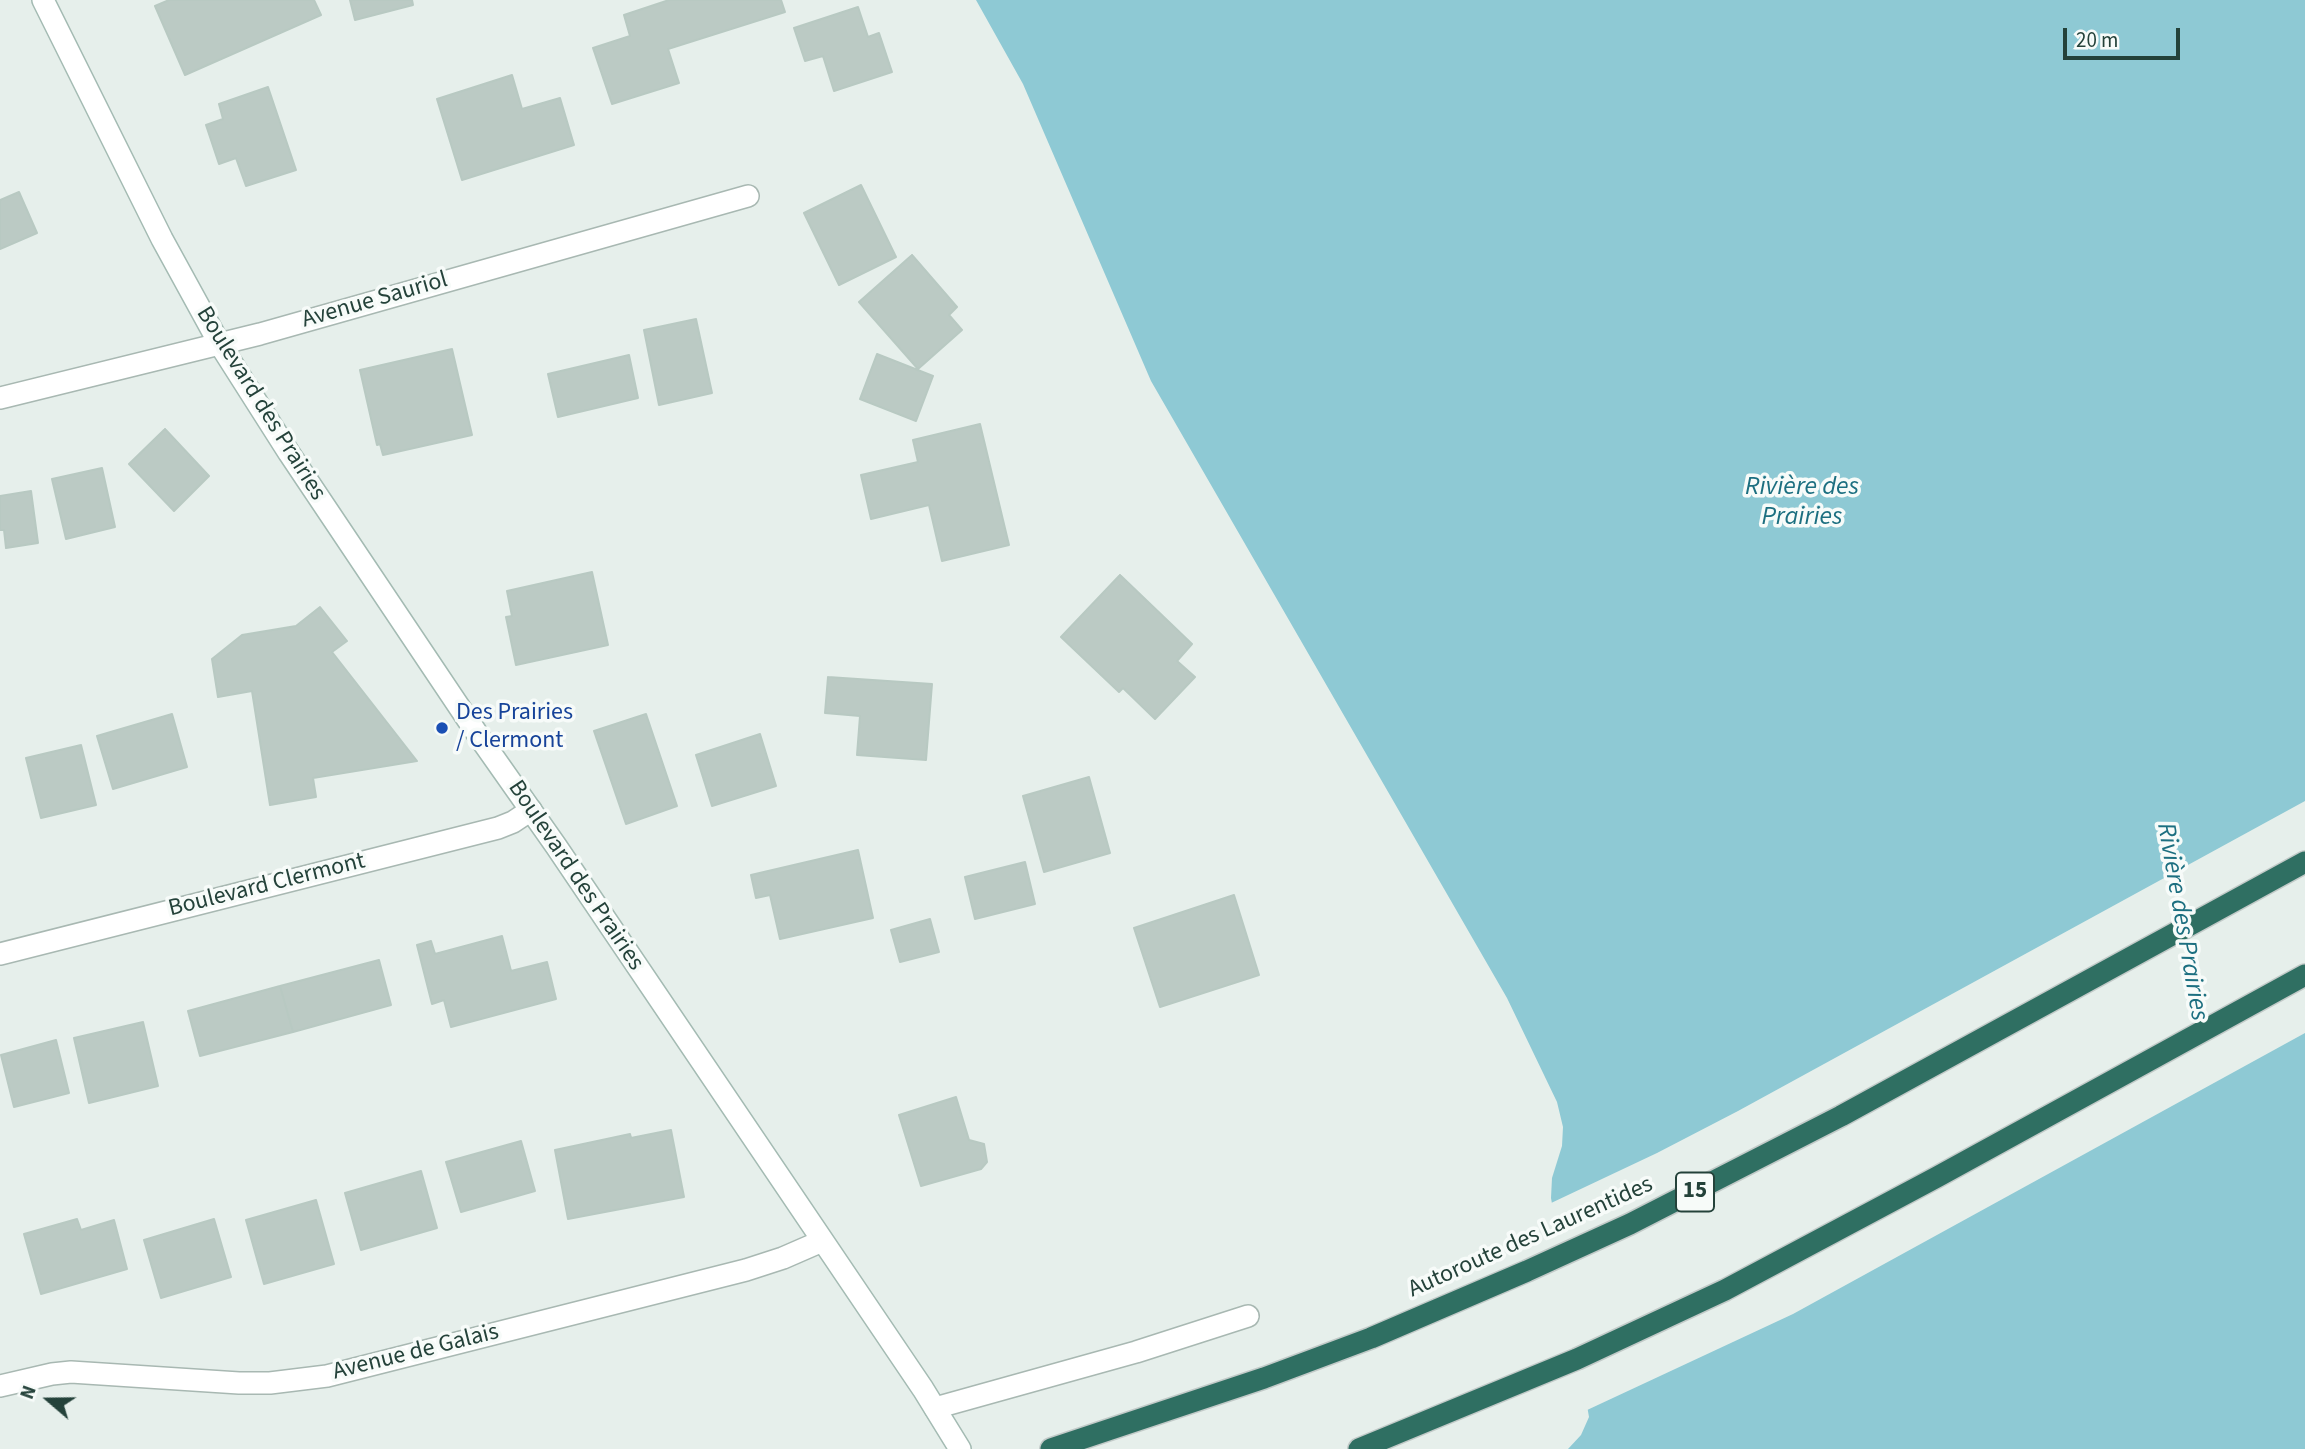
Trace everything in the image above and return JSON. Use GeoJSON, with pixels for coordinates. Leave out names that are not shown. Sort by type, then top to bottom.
{"type":"FeatureCollection","features":[{"type":"Feature","properties":{"kind":"highway","name":"Autoroute des Laurentides"},"geometry":{"type":"LineString","coordinates":[[1051,1449],[1264,1378],[1371,1338],[1630,1224],[1841,1116],[2305,862]]}},
{"type":"Feature","properties":{"kind":"highway"},"geometry":{"type":"LineString","coordinates":[[1359,1449],[1577,1359],[1725,1290],[1927,1183],[2305,975]]}},
{"type":"Feature","properties":{"kind":"street","name":"Boulevard des Prairies"},"geometry":{"type":"LineString","coordinates":[[43,0],[162,239],[219,344],[308,482],[935,1408],[960,1449]]}},
{"type":"Feature","properties":{"kind":"street","name":"Avenue Sauriol"},"geometry":{"type":"LineString","coordinates":[[0,398],[219,344],[748,196]]}},
{"type":"Feature","properties":{"kind":"street","name":"Boulevard Clermont"},"geometry":{"type":"LineString","coordinates":[[0,954],[498,828],[531,810]]}},
{"type":"Feature","properties":{"kind":"street","name":"Avenue de Galais"},"geometry":{"type":"LineString","coordinates":[[0,1386],[71,1372],[239,1383],[308,1379],[746,1270],[822,1241]]}},
{"type":"Feature","properties":{"kind":"street"},"geometry":{"type":"LineString","coordinates":[[935,1408],[1136,1352],[1248,1316]]}},
{"type":"Feature","properties":{"kind":"water","name":"Rivière des Prairies"},"geometry":{"type":"Polygon","coordinates":[[[976,0],[2305,0],[2305,1449],[1568,1449],[1581,1435],[1589,1417],[1551,1198],[1552,1178],[1562,1146],[1563,1127],[1557,1102],[1507,998],[1151,381],[1023,84],[976,0]]]}},
{"type":"Feature","properties":{"kind":"pier"},"geometry":{"type":"Polygon","coordinates":[[[2305,801],[2305,1033],[1793,1314],[1585,1411],[1549,1204],[1738,1111],[2305,801]]]}},
{"type":"Feature","properties":{"kind":"building"},"geometry":{"type":"Polygon","coordinates":[[[169,0],[314,0],[321,15],[185,75],[155,6],[169,0]]]}},
{"type":"Feature","properties":{"kind":"building"},"geometry":{"type":"Polygon","coordinates":[[[350,0],[412,0],[413,5],[355,20],[350,0]]]}},
{"type":"Feature","properties":{"kind":"building"},"geometry":{"type":"Polygon","coordinates":[[[669,0],[781,0],[785,12],[668,49],[679,83],[612,104],[593,48],[630,36],[624,15],[669,0]]]}},
{"type":"Feature","properties":{"kind":"building"},"geometry":{"type":"Polygon","coordinates":[[[858,7],[868,37],[879,33],[892,72],[834,91],[823,56],[805,61],[794,28],[858,7]]]}},
{"type":"Feature","properties":{"kind":"building"},"geometry":{"type":"Polygon","coordinates":[[[512,75],[522,109],[560,98],[574,145],[462,180],[437,99],[512,75]]]}},
{"type":"Feature","properties":{"kind":"building"},"geometry":{"type":"Polygon","coordinates":[[[268,87],[296,170],[246,186],[236,158],[219,164],[206,125],[223,119],[219,104],[268,87]]]}},
{"type":"Feature","properties":{"kind":"building"},"geometry":{"type":"Polygon","coordinates":[[[861,185],[896,257],[839,285],[804,213],[861,185]]]}},
{"type":"Feature","properties":{"kind":"building"},"geometry":{"type":"Polygon","coordinates":[[[19,192],[37,233],[0,249],[0,200],[19,192]]]}},
{"type":"Feature","properties":{"kind":"building"},"geometry":{"type":"Polygon","coordinates":[[[912,255],[957,307],[949,315],[962,330],[918,369],[859,302],[912,255]]]}},
{"type":"Feature","properties":{"kind":"building"},"geometry":{"type":"Polygon","coordinates":[[[696,319],[712,393],[659,405],[644,330],[696,319]]]}},
{"type":"Feature","properties":{"kind":"building"},"geometry":{"type":"Polygon","coordinates":[[[452,349],[472,435],[383,455],[380,444],[377,445],[360,370],[452,349]]]}},
{"type":"Feature","properties":{"kind":"building"},"geometry":{"type":"Polygon","coordinates":[[[877,354],[933,376],[916,421],[860,399],[877,354]]]}},
{"type":"Feature","properties":{"kind":"building"},"geometry":{"type":"Polygon","coordinates":[[[629,355],[638,398],[558,417],[548,374],[629,355]]]}},
{"type":"Feature","properties":{"kind":"building"},"geometry":{"type":"Polygon","coordinates":[[[980,424],[1009,545],[942,561],[929,505],[871,519],[861,475],[918,462],[913,440],[980,424]]]}},
{"type":"Feature","properties":{"kind":"building"},"geometry":{"type":"Polygon","coordinates":[[[165,429],[209,476],[174,511],[129,464],[165,429]]]}},
{"type":"Feature","properties":{"kind":"building"},"geometry":{"type":"Polygon","coordinates":[[[102,468],[115,527],[66,539],[52,479],[102,468]]]}},
{"type":"Feature","properties":{"kind":"building"},"geometry":{"type":"Polygon","coordinates":[[[31,491],[38,543],[6,548],[4,530],[0,530],[0,496],[31,491]]]}},
{"type":"Feature","properties":{"kind":"building"},"geometry":{"type":"Polygon","coordinates":[[[592,572],[608,645],[516,665],[506,617],[512,616],[507,591],[592,572]]]}},
{"type":"Feature","properties":{"kind":"building"},"geometry":{"type":"Polygon","coordinates":[[[1120,575],[1192,644],[1177,661],[1195,677],[1155,719],[1123,688],[1119,692],[1061,637],[1120,575]]]}},
{"type":"Feature","properties":{"kind":"building"},"geometry":{"type":"Polygon","coordinates":[[[320,607],[347,641],[332,652],[417,761],[313,778],[316,797],[270,805],[252,691],[218,697],[212,659],[242,635],[296,626],[320,607]]]}},
{"type":"Feature","properties":{"kind":"building"},"geometry":{"type":"Polygon","coordinates":[[[828,677],[932,684],[926,760],[857,755],[860,716],[825,713],[828,677]]]}},
{"type":"Feature","properties":{"kind":"building"},"geometry":{"type":"Polygon","coordinates":[[[172,714],[187,767],[113,789],[97,736],[172,714]]]}},
{"type":"Feature","properties":{"kind":"building"},"geometry":{"type":"Polygon","coordinates":[[[646,714],[677,806],[626,824],[594,731],[646,714]]]}},
{"type":"Feature","properties":{"kind":"building"},"geometry":{"type":"Polygon","coordinates":[[[760,734],[776,786],[712,806],[696,755],[760,734]]]}},
{"type":"Feature","properties":{"kind":"building"},"geometry":{"type":"Polygon","coordinates":[[[81,745],[96,805],[41,818],[26,758],[81,745]]]}},
{"type":"Feature","properties":{"kind":"building"},"geometry":{"type":"Polygon","coordinates":[[[1089,777],[1110,853],[1044,872],[1023,796],[1089,777]]]}},
{"type":"Feature","properties":{"kind":"building"},"geometry":{"type":"Polygon","coordinates":[[[858,850],[873,918],[780,939],[770,895],[756,898],[751,875],[858,850]]]}},
{"type":"Feature","properties":{"kind":"building"},"geometry":{"type":"Polygon","coordinates":[[[1025,862],[1035,904],[975,919],[965,877],[1025,862]]]}},
{"type":"Feature","properties":{"kind":"building"},"geometry":{"type":"Polygon","coordinates":[[[1234,895],[1259,975],[1160,1007],[1134,928],[1234,895]]]}},
{"type":"Feature","properties":{"kind":"building"},"geometry":{"type":"Polygon","coordinates":[[[930,919],[939,952],[900,962],[891,930],[930,919]]]}},
{"type":"Feature","properties":{"kind":"building"},"geometry":{"type":"Polygon","coordinates":[[[502,936],[511,971],[547,962],[556,999],[451,1027],[444,1000],[432,1004],[417,945],[431,941],[435,954],[502,936]]]}},
{"type":"Feature","properties":{"kind":"building"},"geometry":{"type":"Polygon","coordinates":[[[379,960],[391,1005],[293,1032],[280,986],[379,960]]]}},
{"type":"Feature","properties":{"kind":"building"},"geometry":{"type":"Polygon","coordinates":[[[280,986],[293,1032],[200,1056],[188,1011],[280,986]]]}},
{"type":"Feature","properties":{"kind":"building"},"geometry":{"type":"Polygon","coordinates":[[[143,1022],[158,1086],[89,1103],[74,1038],[143,1022]]]}},
{"type":"Feature","properties":{"kind":"building"},"geometry":{"type":"Polygon","coordinates":[[[56,1040],[69,1093],[14,1107],[1,1055],[56,1040]]]}},
{"type":"Feature","properties":{"kind":"building"},"geometry":{"type":"Polygon","coordinates":[[[956,1097],[969,1140],[984,1144],[987,1162],[981,1169],[921,1186],[899,1115],[956,1097]]]}},
{"type":"Feature","properties":{"kind":"building"},"geometry":{"type":"Polygon","coordinates":[[[671,1130],[684,1197],[568,1219],[555,1150],[630,1134],[631,1138],[671,1130]]]}},
{"type":"Feature","properties":{"kind":"building"},"geometry":{"type":"Polygon","coordinates":[[[521,1141],[535,1191],[461,1212],[446,1162],[521,1141]]]}},
{"type":"Feature","properties":{"kind":"building"},"geometry":{"type":"Polygon","coordinates":[[[421,1171],[437,1228],[361,1250],[345,1193],[421,1171]]]}},
{"type":"Feature","properties":{"kind":"building"},"geometry":{"type":"Polygon","coordinates":[[[316,1200],[334,1264],[264,1284],[246,1220],[316,1200]]]}},
{"type":"Feature","properties":{"kind":"building"},"geometry":{"type":"Polygon","coordinates":[[[77,1219],[81,1230],[114,1220],[127,1269],[41,1294],[24,1234],[77,1219]]]}},
{"type":"Feature","properties":{"kind":"building"},"geometry":{"type":"Polygon","coordinates":[[[214,1219],[231,1277],[161,1298],[144,1240],[214,1219]]]}},
{"type":"Feature","properties":{"kind":"place","name":"Des Prairies / Clermont"},"geometry":{"type":"Point","coordinates":[442,728]}}]}
